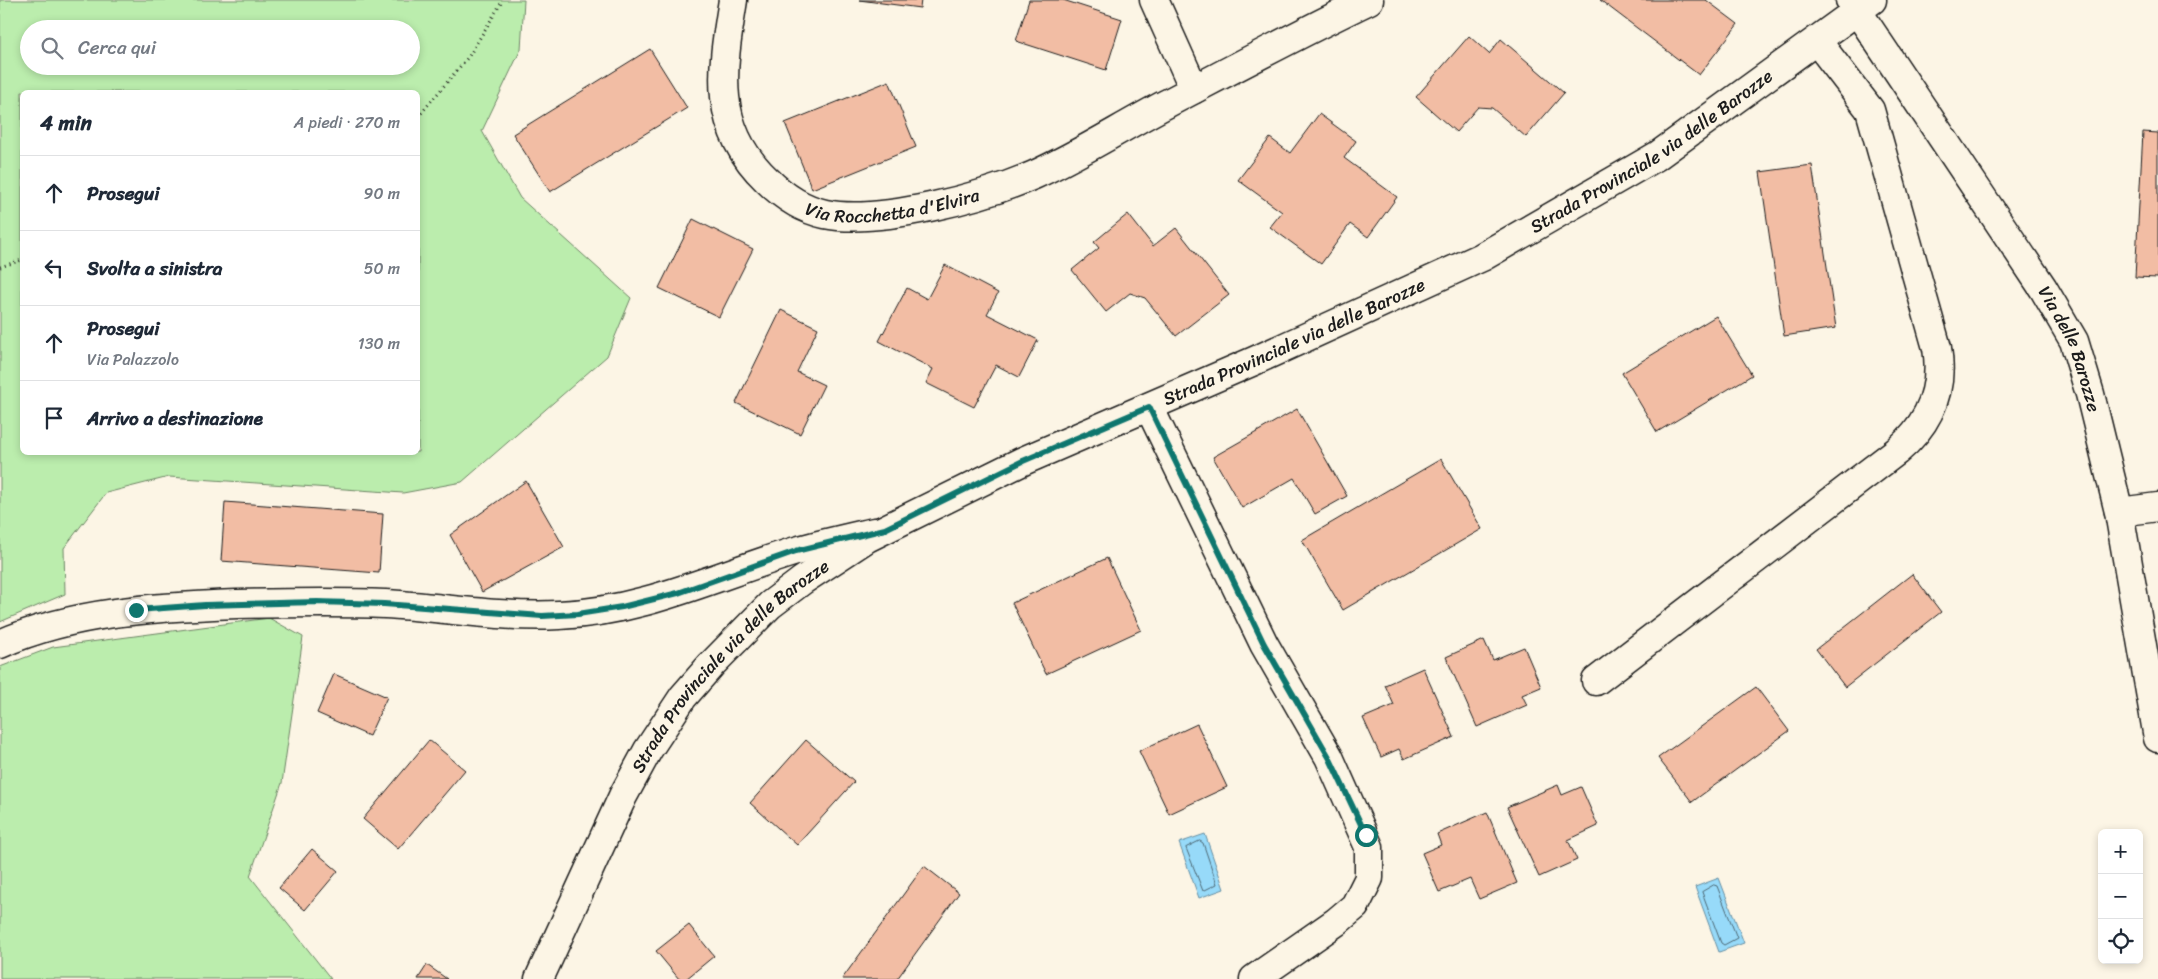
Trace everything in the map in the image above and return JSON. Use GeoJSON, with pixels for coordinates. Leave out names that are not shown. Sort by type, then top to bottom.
{"type":"FeatureCollection","features":[{"type":"Feature","properties":{"kind":"street","name":"Via Rocchetta d'Elvira"},"geometry":{"type":"LineString","coordinates":[[733,0],[724,69],[724,104],[738,146],[750,162],[777,189],[800,205],[825,214],[859,217],[898,213],[992,191],[1053,166],[1194,89],[1368,0]]}},
{"type":"Feature","properties":{"kind":"street"},"geometry":{"type":"LineString","coordinates":[[1154,0],[1194,89]]}},
{"type":"Feature","properties":{"kind":"street","name":"Strada Provinciale via delle Barozze"},"geometry":{"type":"LineString","coordinates":[[539,979],[632,778],[648,750],[683,698],[711,665],[770,605],[822,566],[885,529],[1023,461],[1149,407],[1482,256],[1657,156],[1818,41],[1860,4]]}},
{"type":"Feature","properties":{"kind":"street","name":"Via delle Barozze"},"geometry":{"type":"LineString","coordinates":[[1860,4],[2043,288],[2074,341],[2090,394],[2119,512],[2158,738]]}},
{"type":"Feature","properties":{"kind":"street"},"geometry":{"type":"LineString","coordinates":[[1596,681],[1896,451],[1918,430],[1934,403],[1940,373],[1937,348],[1870,110],[1818,41]]}},
{"type":"Feature","properties":{"kind":"street"},"geometry":{"type":"LineString","coordinates":[[1149,407],[1264,644],[1329,757],[1369,846],[1368,878],[1355,906],[1336,922],[1254,979]]}},
{"type":"Feature","properties":{"kind":"street"},"geometry":{"type":"LineString","coordinates":[[2119,512],[2158,507]]}},
{"type":"Feature","properties":{"kind":"street"},"geometry":{"type":"LineString","coordinates":[[0,644],[34,631],[87,617],[179,607],[317,602],[384,604],[542,616],[599,611],[647,602],[796,551],[885,529]]}},
{"type":"Feature","properties":{"kind":"path"},"geometry":{"type":"LineString","coordinates":[[420,115],[469,56],[503,0]]}},
{"type":"Feature","properties":{"kind":"path"},"geometry":{"type":"LineString","coordinates":[[0,267],[20,261]]}},
{"type":"Feature","properties":{"kind":"green space"},"geometry":{"type":"Polygon","coordinates":[[[0,0],[524,0],[521,49],[482,131],[520,198],[631,298],[607,356],[462,482],[403,493],[169,477],[106,493],[64,548],[65,594],[0,622],[0,0]]]}},
{"type":"Feature","properties":{"kind":"green space"},"geometry":{"type":"Polygon","coordinates":[[[269,618],[303,637],[282,783],[250,876],[331,979],[0,979],[0,667],[53,647],[269,618]]]}},
{"type":"Feature","properties":{"kind":"water"},"geometry":{"type":"Polygon","coordinates":[[[1205,834],[1224,889],[1199,898],[1179,843],[1205,834]]]}},
{"type":"Feature","properties":{"kind":"water"},"geometry":{"type":"Polygon","coordinates":[[[1719,878],[1744,943],[1719,952],[1695,887],[1719,878]]]}},
{"type":"Feature","properties":{"kind":"building"},"geometry":{"type":"Polygon","coordinates":[[[859,0],[921,0],[920,8],[859,0]]]}},
{"type":"Feature","properties":{"kind":"building"},"geometry":{"type":"Polygon","coordinates":[[[1029,0],[1063,0],[1122,19],[1106,70],[1016,41],[1029,0]]]}},
{"type":"Feature","properties":{"kind":"building"},"geometry":{"type":"Polygon","coordinates":[[[1600,0],[1706,0],[1738,24],[1699,75],[1600,0]]]}},
{"type":"Feature","properties":{"kind":"building"},"geometry":{"type":"Polygon","coordinates":[[[1469,36],[1489,54],[1501,39],[1564,93],[1526,137],[1492,108],[1478,107],[1456,132],[1416,97],[1469,36]]]}},
{"type":"Feature","properties":{"kind":"building"},"geometry":{"type":"Polygon","coordinates":[[[650,49],[687,108],[550,192],[513,134],[650,49]]]}},
{"type":"Feature","properties":{"kind":"building"},"geometry":{"type":"Polygon","coordinates":[[[889,81],[916,147],[812,189],[785,123],[889,81]]]}},
{"type":"Feature","properties":{"kind":"building"},"geometry":{"type":"Polygon","coordinates":[[[1319,114],[1356,141],[1344,158],[1397,197],[1368,237],[1350,224],[1321,264],[1270,227],[1282,212],[1238,180],[1270,138],[1290,153],[1319,114]]]}},
{"type":"Feature","properties":{"kind":"building"},"geometry":{"type":"Polygon","coordinates":[[[2143,132],[2158,133],[2158,278],[2135,277],[2143,132]]]}},
{"type":"Feature","properties":{"kind":"building"},"geometry":{"type":"Polygon","coordinates":[[[1812,165],[1836,328],[1784,336],[1760,172],[1812,165]]]}},
{"type":"Feature","properties":{"kind":"building"},"geometry":{"type":"Polygon","coordinates":[[[1128,214],[1153,246],[1176,228],[1229,295],[1176,336],[1145,298],[1130,293],[1106,312],[1072,270],[1099,248],[1094,242],[1128,214]]]}},
{"type":"Feature","properties":{"kind":"building"},"geometry":{"type":"Polygon","coordinates":[[[693,219],[753,249],[719,317],[659,288],[693,219]]]}},
{"type":"Feature","properties":{"kind":"building"},"geometry":{"type":"Polygon","coordinates":[[[945,265],[998,293],[987,314],[1038,340],[1019,377],[996,365],[974,407],[926,383],[933,369],[879,341],[907,288],[927,299],[945,265]]]}},
{"type":"Feature","properties":{"kind":"building"},"geometry":{"type":"Polygon","coordinates":[[[781,310],[818,328],[797,372],[824,385],[800,434],[736,403],[781,310]]]}},
{"type":"Feature","properties":{"kind":"building"},"geometry":{"type":"Polygon","coordinates":[[[1716,316],[1752,375],[1657,432],[1622,373],[1716,316]]]}},
{"type":"Feature","properties":{"kind":"building"},"geometry":{"type":"Polygon","coordinates":[[[1297,409],[1347,496],[1315,514],[1294,478],[1242,508],[1213,457],[1297,409]]]}},
{"type":"Feature","properties":{"kind":"building"},"geometry":{"type":"Polygon","coordinates":[[[1441,459],[1482,529],[1343,610],[1302,540],[1441,459]]]}},
{"type":"Feature","properties":{"kind":"building"},"geometry":{"type":"Polygon","coordinates":[[[526,481],[564,547],[482,592],[450,535],[526,481]]]}},
{"type":"Feature","properties":{"kind":"building"},"geometry":{"type":"Polygon","coordinates":[[[225,502],[383,514],[379,573],[221,561],[225,502]]]}},
{"type":"Feature","properties":{"kind":"building"},"geometry":{"type":"Polygon","coordinates":[[[1107,558],[1141,630],[1046,674],[1012,603],[1107,558]]]}},
{"type":"Feature","properties":{"kind":"building"},"geometry":{"type":"Polygon","coordinates":[[[1912,574],[1941,612],[1845,687],[1816,649],[1912,574]]]}},
{"type":"Feature","properties":{"kind":"building"},"geometry":{"type":"Polygon","coordinates":[[[1484,640],[1493,660],[1524,647],[1541,687],[1522,695],[1527,705],[1477,727],[1446,657],[1484,640]]]}},
{"type":"Feature","properties":{"kind":"building"},"geometry":{"type":"Polygon","coordinates":[[[1423,668],[1454,737],[1404,759],[1399,749],[1381,757],[1363,718],[1394,705],[1385,685],[1423,668]]]}},
{"type":"Feature","properties":{"kind":"building"},"geometry":{"type":"Polygon","coordinates":[[[334,674],[387,697],[369,736],[317,713],[334,674]]]}},
{"type":"Feature","properties":{"kind":"building"},"geometry":{"type":"Polygon","coordinates":[[[1756,687],[1789,731],[1692,802],[1658,758],[1756,687]]]}},
{"type":"Feature","properties":{"kind":"building"},"geometry":{"type":"Polygon","coordinates":[[[1197,724],[1227,787],[1169,814],[1139,751],[1197,724]]]}},
{"type":"Feature","properties":{"kind":"building"},"geometry":{"type":"Polygon","coordinates":[[[429,740],[465,770],[398,849],[363,819],[429,740]]]}},
{"type":"Feature","properties":{"kind":"building"},"geometry":{"type":"Polygon","coordinates":[[[806,740],[854,782],[797,845],[750,803],[806,740]]]}},
{"type":"Feature","properties":{"kind":"building"},"geometry":{"type":"Polygon","coordinates":[[[1558,785],[1562,795],[1581,787],[1598,826],[1568,840],[1577,860],[1539,877],[1507,807],[1558,785]]]}},
{"type":"Feature","properties":{"kind":"building"},"geometry":{"type":"Polygon","coordinates":[[[1487,812],[1517,883],[1479,899],[1470,879],[1439,892],[1422,853],[1441,845],[1437,834],[1487,812]]]}},
{"type":"Feature","properties":{"kind":"building"},"geometry":{"type":"Polygon","coordinates":[[[312,849],[338,871],[305,910],[279,888],[312,849]]]}},
{"type":"Feature","properties":{"kind":"building"},"geometry":{"type":"Polygon","coordinates":[[[924,866],[959,893],[897,979],[842,979],[924,866]]]}},
{"type":"Feature","properties":{"kind":"building"},"geometry":{"type":"Polygon","coordinates":[[[689,925],[714,956],[686,979],[679,979],[656,951],[689,925]]]}},
{"type":"Feature","properties":{"kind":"building"},"geometry":{"type":"Polygon","coordinates":[[[427,965],[447,979],[418,979],[427,965]]]}},
{"type":"Feature","properties":{"kind":"route"},"geometry":{"type":"LineString","coordinates":[[136,610],[205,605],[317,602],[384,604],[542,616],[578,614],[647,602],[678,593],[796,551],[885,529],[1023,461],[1149,407],[1264,644],[1329,757],[1366,835]]}}]}
